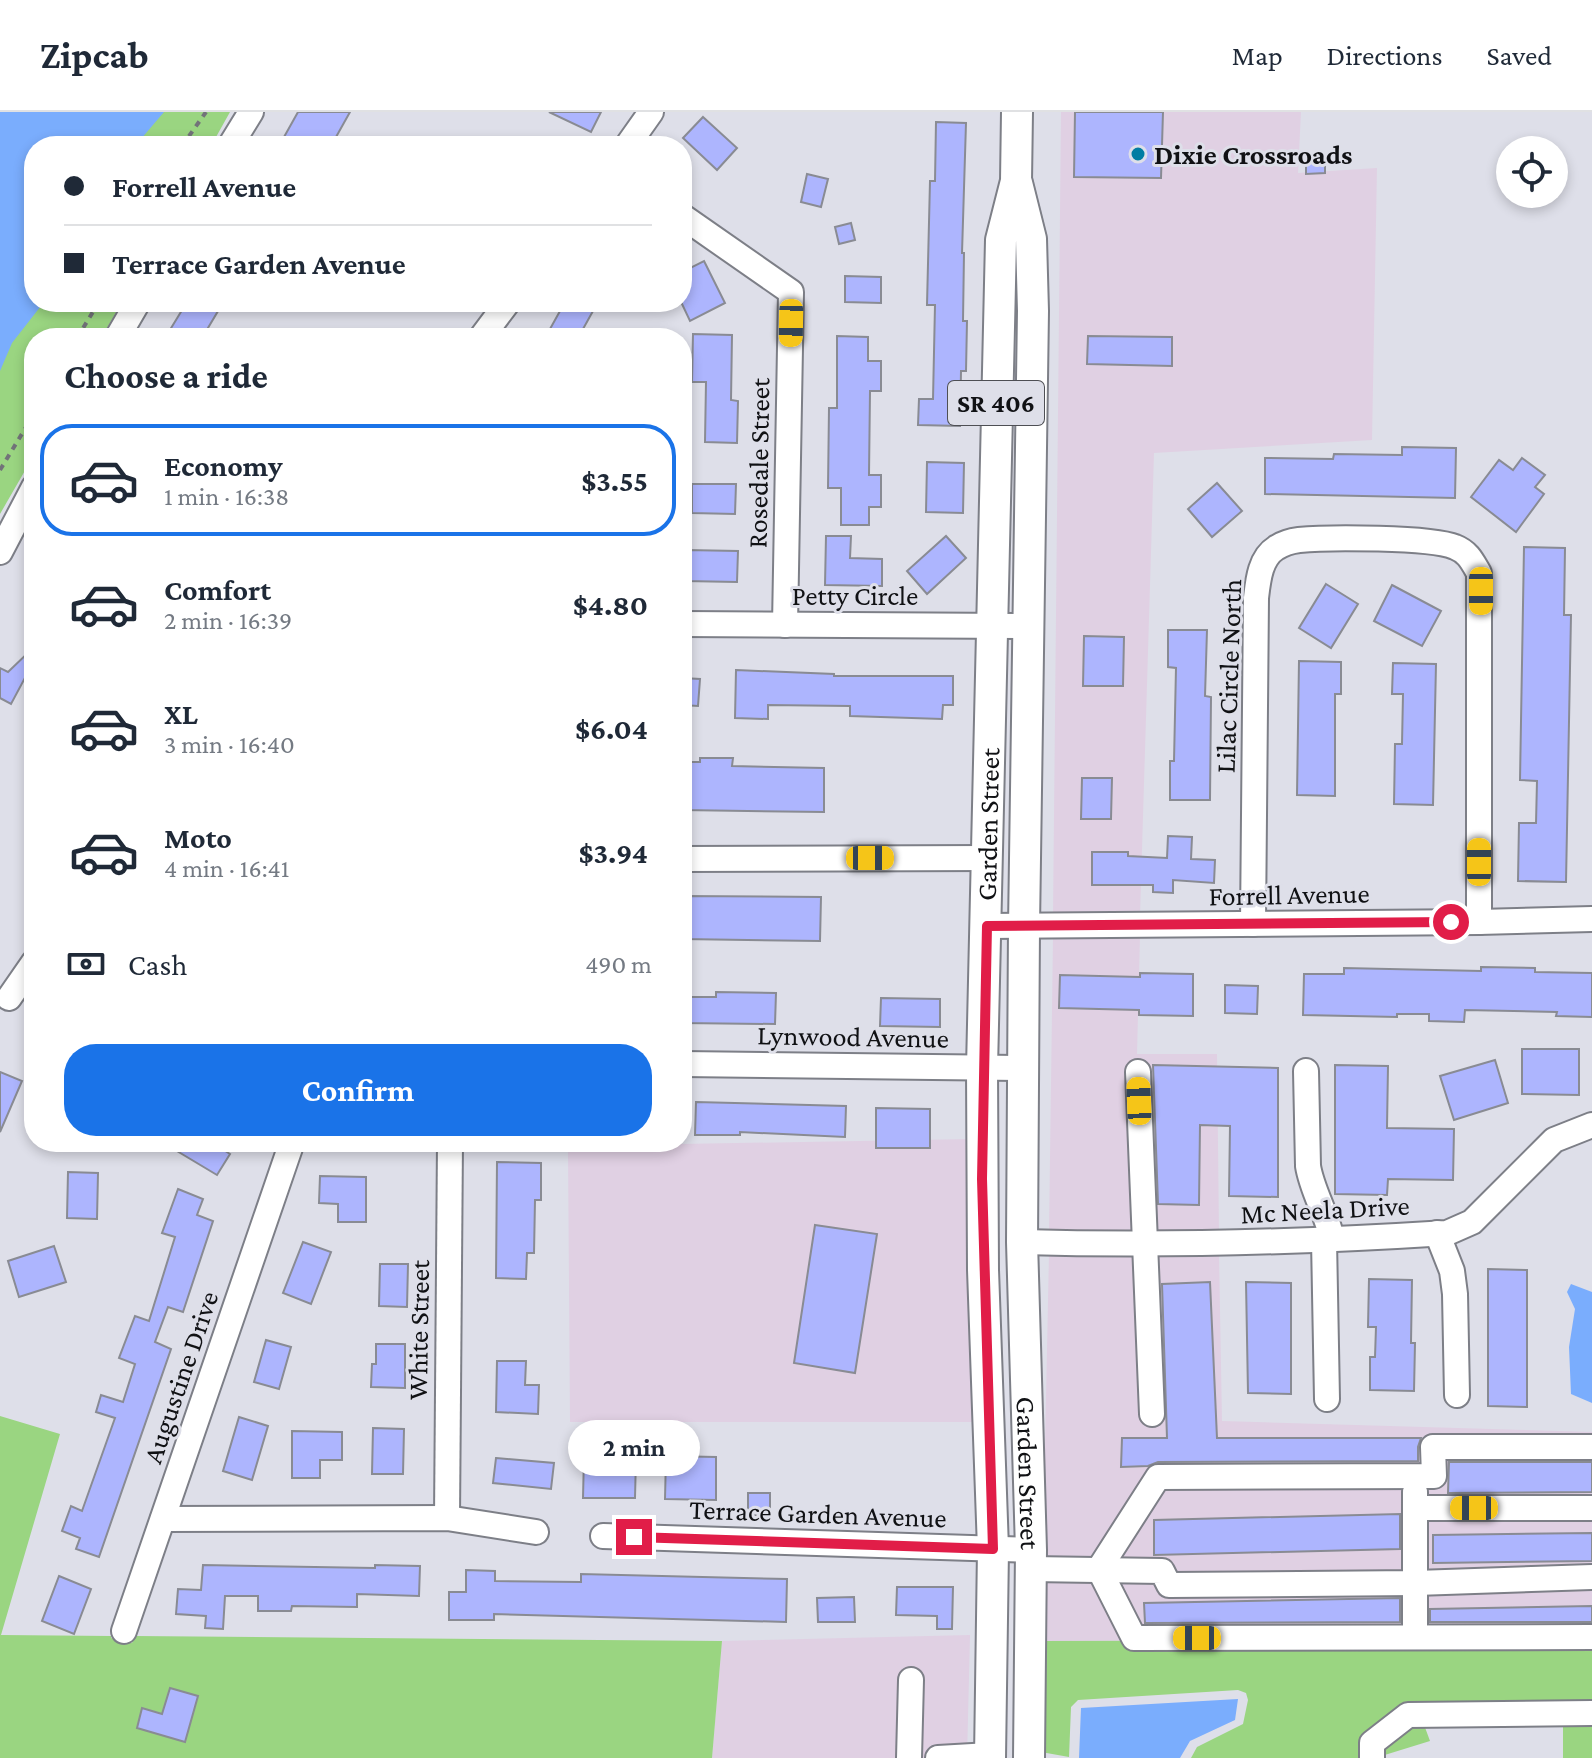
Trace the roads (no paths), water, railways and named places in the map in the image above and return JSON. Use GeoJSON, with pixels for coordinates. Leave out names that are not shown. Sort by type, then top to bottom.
{"type":"FeatureCollection","features":[{"type":"Feature","properties":{"kind":"main road","name":"Garden Street"},"geometry":{"type":"LineString","coordinates":[[990,1757],[993,1549],[983,1270],[982,1068],[1001,240],[1016,181],[1017,112]]}},
{"type":"Feature","properties":{"kind":"main road","name":"Garden Street"},"geometry":{"type":"LineString","coordinates":[[1016,181],[1031,239],[1033,311],[1022,1242],[1031,1559],[1029,1758]]}},
{"type":"Feature","properties":{"kind":"street"},"geometry":{"type":"LineString","coordinates":[[236,136],[251,112]]}},
{"type":"Feature","properties":{"kind":"street"},"geometry":{"type":"LineString","coordinates":[[634,136],[651,112]]}},
{"type":"Feature","properties":{"kind":"street","name":"Rosedale Street"},"geometry":{"type":"LineString","coordinates":[[692,223],[791,292],[785,625]]}},
{"type":"Feature","properties":{"kind":"street"},"geometry":{"type":"LineString","coordinates":[[0,552],[24,506]]}},
{"type":"Feature","properties":{"kind":"street","name":"Lilac Circle North"},"geometry":{"type":"LineString","coordinates":[[1253,924],[1258,579],[1268,554],[1288,542],[1299,540],[1444,543],[1467,553],[1479,573],[1479,922]]}},
{"type":"Feature","properties":{"kind":"street","name":"Petty Circle"},"geometry":{"type":"LineString","coordinates":[[692,624],[1028,626]]}},
{"type":"Feature","properties":{"kind":"street"},"geometry":{"type":"LineString","coordinates":[[692,859],[989,858]]}},
{"type":"Feature","properties":{"kind":"street","name":"Forrell Avenue"},"geometry":{"type":"LineString","coordinates":[[987,926],[1592,919]]}},
{"type":"Feature","properties":{"kind":"street"},"geometry":{"type":"LineString","coordinates":[[9,998],[24,976]]}},
{"type":"Feature","properties":{"kind":"street","name":"Lynwood Avenue"},"geometry":{"type":"LineString","coordinates":[[692,1064],[1024,1068]]}},
{"type":"Feature","properties":{"kind":"street"},"geometry":{"type":"LineString","coordinates":[[1306,1071],[1308,1166],[1328,1219],[1327,1399]]}},
{"type":"Feature","properties":{"kind":"street"},"geometry":{"type":"LineString","coordinates":[[1138,1072],[1152,1414]]}},
{"type":"Feature","properties":{"kind":"street","name":"Mc Neela Drive"},"geometry":{"type":"LineString","coordinates":[[1022,1242],[1145,1245],[1447,1233],[1472,1222],[1554,1140],[1592,1125]]}},
{"type":"Feature","properties":{"kind":"street","name":"Augustine Drive"},"geometry":{"type":"LineString","coordinates":[[124,1631],[289,1152]]}},
{"type":"Feature","properties":{"kind":"street","name":"White Street"},"geometry":{"type":"LineString","coordinates":[[447,1518],[450,1152]]}},
{"type":"Feature","properties":{"kind":"street"},"geometry":{"type":"LineString","coordinates":[[1437,1233],[1452,1271],[1455,1294],[1457,1395]]}},
{"type":"Feature","properties":{"kind":"street"},"geometry":{"type":"LineString","coordinates":[[1592,1447],[1433,1447],[1434,1476],[1158,1477],[1099,1569],[1134,1638],[1592,1637]]}},
{"type":"Feature","properties":{"kind":"street"},"geometry":{"type":"LineString","coordinates":[[1415,1476],[1415,1637]]}},
{"type":"Feature","properties":{"kind":"street"},"geometry":{"type":"LineString","coordinates":[[1415,1508],[1592,1508]]}},
{"type":"Feature","properties":{"kind":"street"},"geometry":{"type":"LineString","coordinates":[[163,1519],[447,1518],[536,1532]]}},
{"type":"Feature","properties":{"kind":"street","name":"Terrace Garden Avenue"},"geometry":{"type":"LineString","coordinates":[[603,1536],[993,1549],[1031,1559],[1099,1569],[1162,1571],[1169,1585],[1416,1583]]}},
{"type":"Feature","properties":{"kind":"street"},"geometry":{"type":"LineString","coordinates":[[1416,1583],[1592,1577]]}},
{"type":"Feature","properties":{"kind":"street"},"geometry":{"type":"LineString","coordinates":[[909,1758],[911,1680]]}},
{"type":"Feature","properties":{"kind":"street"},"geometry":{"type":"LineString","coordinates":[[1372,1758],[1372,1743],[1408,1715],[1592,1713]]}},
{"type":"Feature","properties":{"kind":"street"},"geometry":{"type":"LineString","coordinates":[[938,1758],[990,1757]]}},
{"type":"Feature","properties":{"kind":"water"},"geometry":{"type":"Polygon","coordinates":[[[0,112],[164,112],[144,136],[24,136],[24,312],[36,312],[12,343],[0,371],[0,112]]]}},
{"type":"Feature","properties":{"kind":"water"},"geometry":{"type":"Polygon","coordinates":[[[1571,1284],[1592,1292],[1592,1403],[1571,1394],[1569,1347],[1575,1309],[1567,1292],[1571,1284]]]}},
{"type":"Feature","properties":{"kind":"water"},"geometry":{"type":"Polygon","coordinates":[[[1238,1699],[1235,1720],[1190,1741],[1180,1758],[1079,1758],[1081,1708],[1238,1699]]]}},
{"type":"Feature","properties":{"kind":"place","name":"Dixie Crossroads"},"geometry":{"type":"Point","coordinates":[1138,154]}}]}
